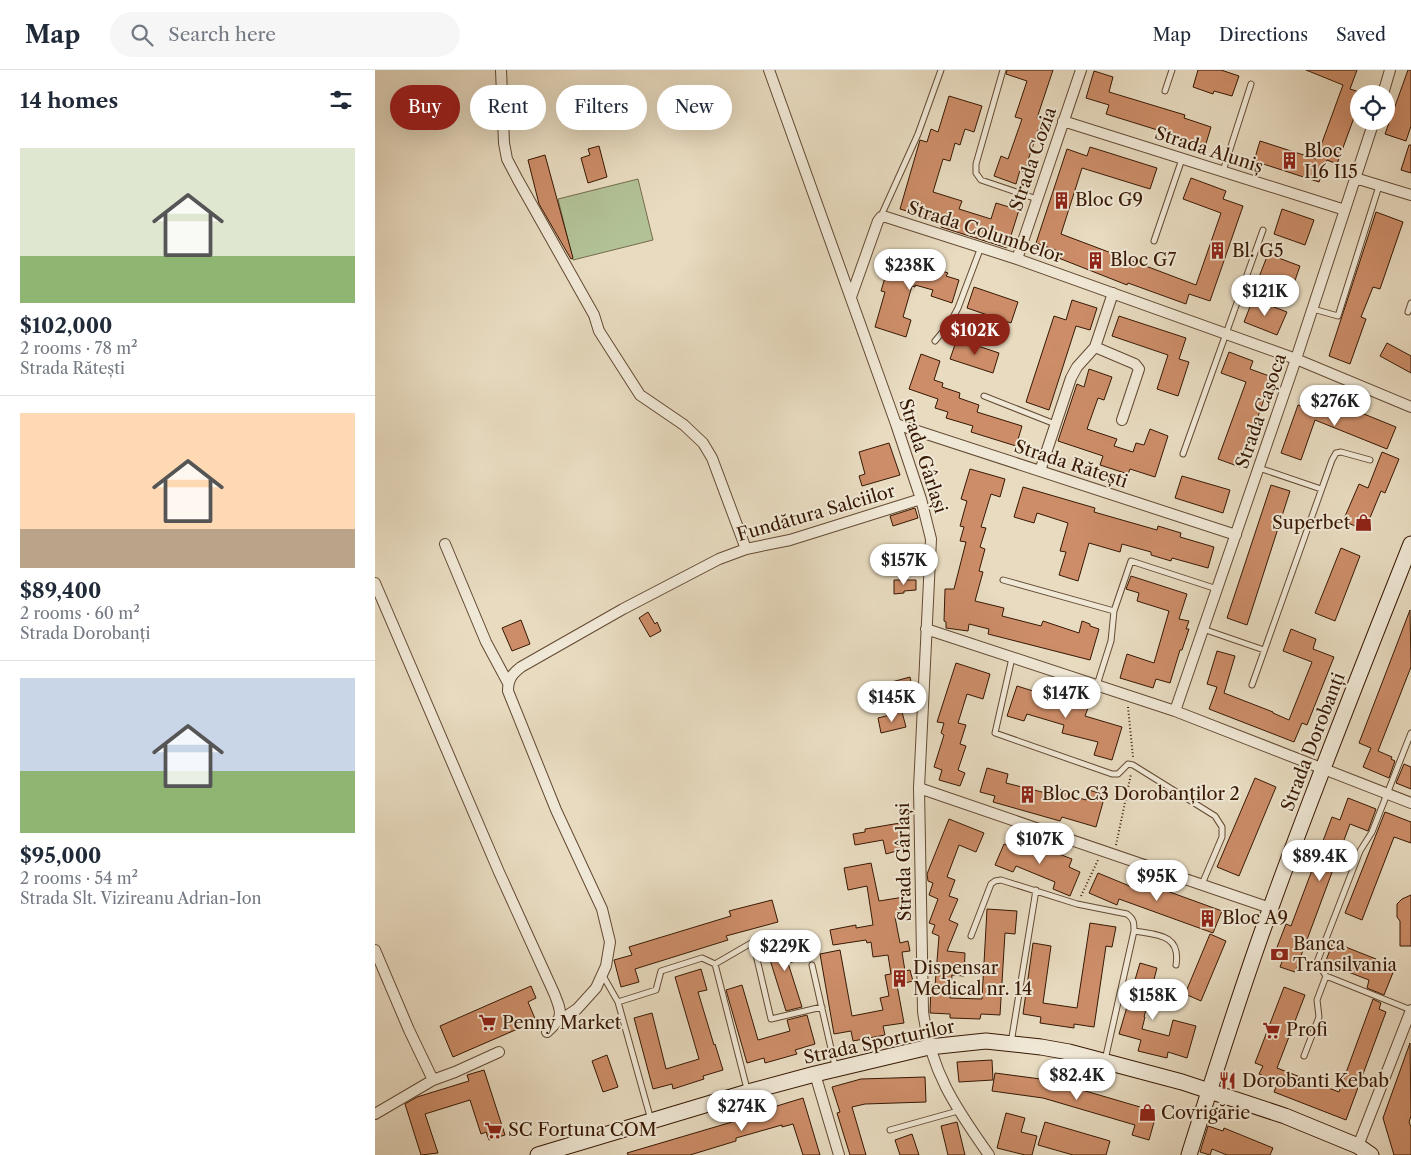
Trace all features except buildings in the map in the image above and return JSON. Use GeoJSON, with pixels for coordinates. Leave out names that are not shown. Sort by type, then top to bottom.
{"type":"FeatureCollection","features":[{"type":"Feature","properties":{"kind":"main road","name":"Strada Dorobanți"},"geometry":{"type":"LineString","coordinates":[[1189,1155],[1270,908],[1322,769],[1411,544]]}},
{"type":"Feature","properties":{"kind":"main road","name":"Strada Sporturilor"},"geometry":{"type":"LineString","coordinates":[[538,1155],[576,1149],[651,1121],[815,1074],[929,1047],[987,1041],[1059,1050],[1209,1090],[1285,1116],[1365,1151]]}},
{"type":"Feature","properties":{"kind":"street"},"geometry":{"type":"LineString","coordinates":[[501,70],[504,143],[507,159],[594,315],[599,331],[641,395],[683,425],[703,443],[712,458],[746,549]]}},
{"type":"Feature","properties":{"kind":"street","name":"Strada Gârlași"},"geometry":{"type":"LineString","coordinates":[[769,70],[896,424],[921,498],[931,539],[919,788],[923,1011],[929,1047],[938,1073],[958,1111],[989,1155]]}},
{"type":"Feature","properties":{"kind":"street","name":"Strada Cozia"},"geometry":{"type":"LineString","coordinates":[[1017,259],[1081,70]]}},
{"type":"Feature","properties":{"kind":"street"},"geometry":{"type":"LineString","coordinates":[[1386,85],[1390,70]]}},
{"type":"Feature","properties":{"kind":"street","name":"Strada Aluniș"},"geometry":{"type":"LineString","coordinates":[[1063,121],[1345,210]]}},
{"type":"Feature","properties":{"kind":"street","name":"Strada Cașoca"},"geometry":{"type":"LineString","coordinates":[[1175,711],[1313,309],[1371,130]]}},
{"type":"Feature","properties":{"kind":"street"},"geometry":{"type":"LineString","coordinates":[[1355,178],[1411,195]]}},
{"type":"Feature","properties":{"kind":"street","name":"Strada Columbelor"},"geometry":{"type":"LineString","coordinates":[[851,297],[878,221],[881,217],[886,217],[1017,259],[1296,359],[1411,407]]}},
{"type":"Feature","properties":{"kind":"street"},"geometry":{"type":"LineString","coordinates":[[1040,471],[1077,366],[1095,347],[1113,293]]}},
{"type":"Feature","properties":{"kind":"street"},"geometry":{"type":"LineString","coordinates":[[1095,347],[1135,364],[1139,369],[1122,420]]}},
{"type":"Feature","properties":{"kind":"street","name":"Strada Rătești"},"geometry":{"type":"LineString","coordinates":[[896,424],[1235,535]]}},
{"type":"Feature","properties":{"kind":"street","name":"Fundătura Salciilor"},"geometry":{"type":"LineString","coordinates":[[508,683],[511,675],[521,667],[623,609],[719,559],[746,549],[790,540],[921,498]]}},
{"type":"Feature","properties":{"kind":"street"},"geometry":{"type":"LineString","coordinates":[[445,544],[486,642],[508,683],[508,691],[556,810],[602,910],[610,942],[606,966],[597,988],[577,1008],[547,1032]]}},
{"type":"Feature","properties":{"kind":"street"},"geometry":{"type":"LineString","coordinates":[[375,583],[483,836],[561,1010],[559,1021]]}},
{"type":"Feature","properties":{"kind":"street"},"geometry":{"type":"LineString","coordinates":[[926,629],[1175,711],[1411,803]]}},
{"type":"Feature","properties":{"kind":"street"},"geometry":{"type":"LineString","coordinates":[[919,788],[1270,908]]}},
{"type":"Feature","properties":{"kind":"street"},"geometry":{"type":"LineString","coordinates":[[375,950],[409,1030],[433,1080]]}},
{"type":"Feature","properties":{"kind":"street"},"geometry":{"type":"LineString","coordinates":[[1365,1151],[1411,1010]]}},
{"type":"Feature","properties":{"kind":"street"},"geometry":{"type":"LineString","coordinates":[[375,1114],[433,1080],[499,1052]]}},
{"type":"Feature","properties":{"kind":"street"},"geometry":{"type":"LineString","coordinates":[[815,1074],[839,1155]]}},
{"type":"Feature","properties":{"kind":"lane"},"geometry":{"type":"LineString","coordinates":[[881,217],[918,134],[941,70]]}},
{"type":"Feature","properties":{"kind":"lane"},"geometry":{"type":"LineString","coordinates":[[1003,70],[975,173],[981,180],[1037,199]]}},
{"type":"Feature","properties":{"kind":"lane"},"geometry":{"type":"LineString","coordinates":[[1165,91],[1172,70]]}},
{"type":"Feature","properties":{"kind":"lane"},"geometry":{"type":"LineString","coordinates":[[1223,172],[1251,84]]}},
{"type":"Feature","properties":{"kind":"lane"},"geometry":{"type":"LineString","coordinates":[[1154,241],[1182,159]]}},
{"type":"Feature","properties":{"kind":"lane"},"geometry":{"type":"LineString","coordinates":[[1313,309],[1338,316],[1379,186]]}},
{"type":"Feature","properties":{"kind":"lane"},"geometry":{"type":"LineString","coordinates":[[1183,454],[1263,230]]}},
{"type":"Feature","properties":{"kind":"lane"},"geometry":{"type":"LineString","coordinates":[[935,341],[950,323],[958,308],[981,247]]}},
{"type":"Feature","properties":{"kind":"lane"},"geometry":{"type":"LineString","coordinates":[[1408,312],[1411,303]]}},
{"type":"Feature","properties":{"kind":"lane"},"geometry":{"type":"LineString","coordinates":[[984,396],[1056,424]]}},
{"type":"Feature","properties":{"kind":"lane"},"geometry":{"type":"LineString","coordinates":[[1252,685],[1321,489],[1336,453],[1341,452],[1370,460]]}},
{"type":"Feature","properties":{"kind":"lane"},"geometry":{"type":"LineString","coordinates":[[1259,468],[1321,489]]}},
{"type":"Feature","properties":{"kind":"lane"},"geometry":{"type":"LineString","coordinates":[[1097,685],[1111,641],[1115,611],[1131,561],[1217,589]]}},
{"type":"Feature","properties":{"kind":"lane"},"geometry":{"type":"LineString","coordinates":[[1003,580],[1115,611]]}},
{"type":"Feature","properties":{"kind":"lane"},"geometry":{"type":"LineString","coordinates":[[1203,630],[1264,650]]}},
{"type":"Feature","properties":{"kind":"lane"},"geometry":{"type":"LineString","coordinates":[[1013,657],[995,733],[1112,774],[1118,774],[1127,764],[1133,765],[1215,816],[1222,827],[1222,837],[1203,884]]}},
{"type":"Feature","properties":{"kind":"lane"},"geometry":{"type":"LineString","coordinates":[[1411,733],[1372,832],[1360,851],[1317,962],[1326,976],[1411,1010]]}},
{"type":"Feature","properties":{"kind":"lane"},"geometry":{"type":"LineString","coordinates":[[971,936],[991,884],[995,880],[1001,880],[1077,904],[1127,914],[1131,917],[1134,922],[1135,931],[1105,1061]]}},
{"type":"Feature","properties":{"kind":"lane"},"geometry":{"type":"LineString","coordinates":[[1011,1043],[1035,890]]}},
{"type":"Feature","properties":{"kind":"lane"},"geometry":{"type":"LineString","coordinates":[[1135,931],[1163,936],[1172,942],[1178,955],[1176,965]]}},
{"type":"Feature","properties":{"kind":"lane"},"geometry":{"type":"LineString","coordinates":[[715,964],[753,942],[771,1018],[822,1007]]}},
{"type":"Feature","properties":{"kind":"lane"},"geometry":{"type":"LineString","coordinates":[[618,1002],[656,990],[661,971],[702,958],[715,964]]}},
{"type":"Feature","properties":{"kind":"lane"},"geometry":{"type":"LineString","coordinates":[[715,964],[747,1092]]}},
{"type":"Feature","properties":{"kind":"lane"},"geometry":{"type":"LineString","coordinates":[[812,964],[836,1069]]}},
{"type":"Feature","properties":{"kind":"lane"},"geometry":{"type":"LineString","coordinates":[[602,974],[618,1002],[651,1121]]}},
{"type":"Feature","properties":{"kind":"lane"},"geometry":{"type":"LineString","coordinates":[[1304,1056],[1319,1017],[1317,1000],[1326,976]]}},
{"type":"Feature","properties":{"kind":"lane"},"geometry":{"type":"LineString","coordinates":[[889,1130],[958,1111]]}},
{"type":"Feature","properties":{"kind":"path"},"geometry":{"type":"LineString","coordinates":[[1077,904],[1102,851]]}},
{"type":"Feature","properties":{"kind":"green space"},"geometry":{"type":"Polygon","coordinates":[[[638,179],[653,240],[573,260],[558,199],[638,179]]]}},
{"type":"Feature","properties":{"kind":"place","name":"Bloc I16 I15"},"geometry":{"type":"Point","coordinates":[1290,161]}},
{"type":"Feature","properties":{"kind":"place","name":"Bloc G9"},"geometry":{"type":"Point","coordinates":[1061,200]}},
{"type":"Feature","properties":{"kind":"place","name":"Bl. G5"},"geometry":{"type":"Point","coordinates":[1218,251]}},
{"type":"Feature","properties":{"kind":"place","name":"Bloc G7"},"geometry":{"type":"Point","coordinates":[1096,260]}},
{"type":"Feature","properties":{"kind":"place","name":"Superbet"},"geometry":{"type":"Point","coordinates":[1364,523]}},
{"type":"Feature","properties":{"kind":"place","name":"Bloc C3 Dorobanților 2"},"geometry":{"type":"Point","coordinates":[1028,794]}},
{"type":"Feature","properties":{"kind":"place","name":"Bloc A9"},"geometry":{"type":"Point","coordinates":[1208,918]}},
{"type":"Feature","properties":{"kind":"place","name":"Banca Transilvania"},"geometry":{"type":"Point","coordinates":[1279,954]}},
{"type":"Feature","properties":{"kind":"place","name":"Dispensar Medical nr. 14"},"geometry":{"type":"Point","coordinates":[899,978]}},
{"type":"Feature","properties":{"kind":"place","name":"Penny Market"},"geometry":{"type":"Point","coordinates":[488,1023]}},
{"type":"Feature","properties":{"kind":"place","name":"Profi"},"geometry":{"type":"Point","coordinates":[1272,1030]}},
{"type":"Feature","properties":{"kind":"place","name":"Dorobanti Kebab"},"geometry":{"type":"Point","coordinates":[1228,1081]}},
{"type":"Feature","properties":{"kind":"place","name":"Covrigărie"},"geometry":{"type":"Point","coordinates":[1147,1113]}},
{"type":"Feature","properties":{"kind":"place","name":"SC Fortuna COM"},"geometry":{"type":"Point","coordinates":[494,1130]}}]}
